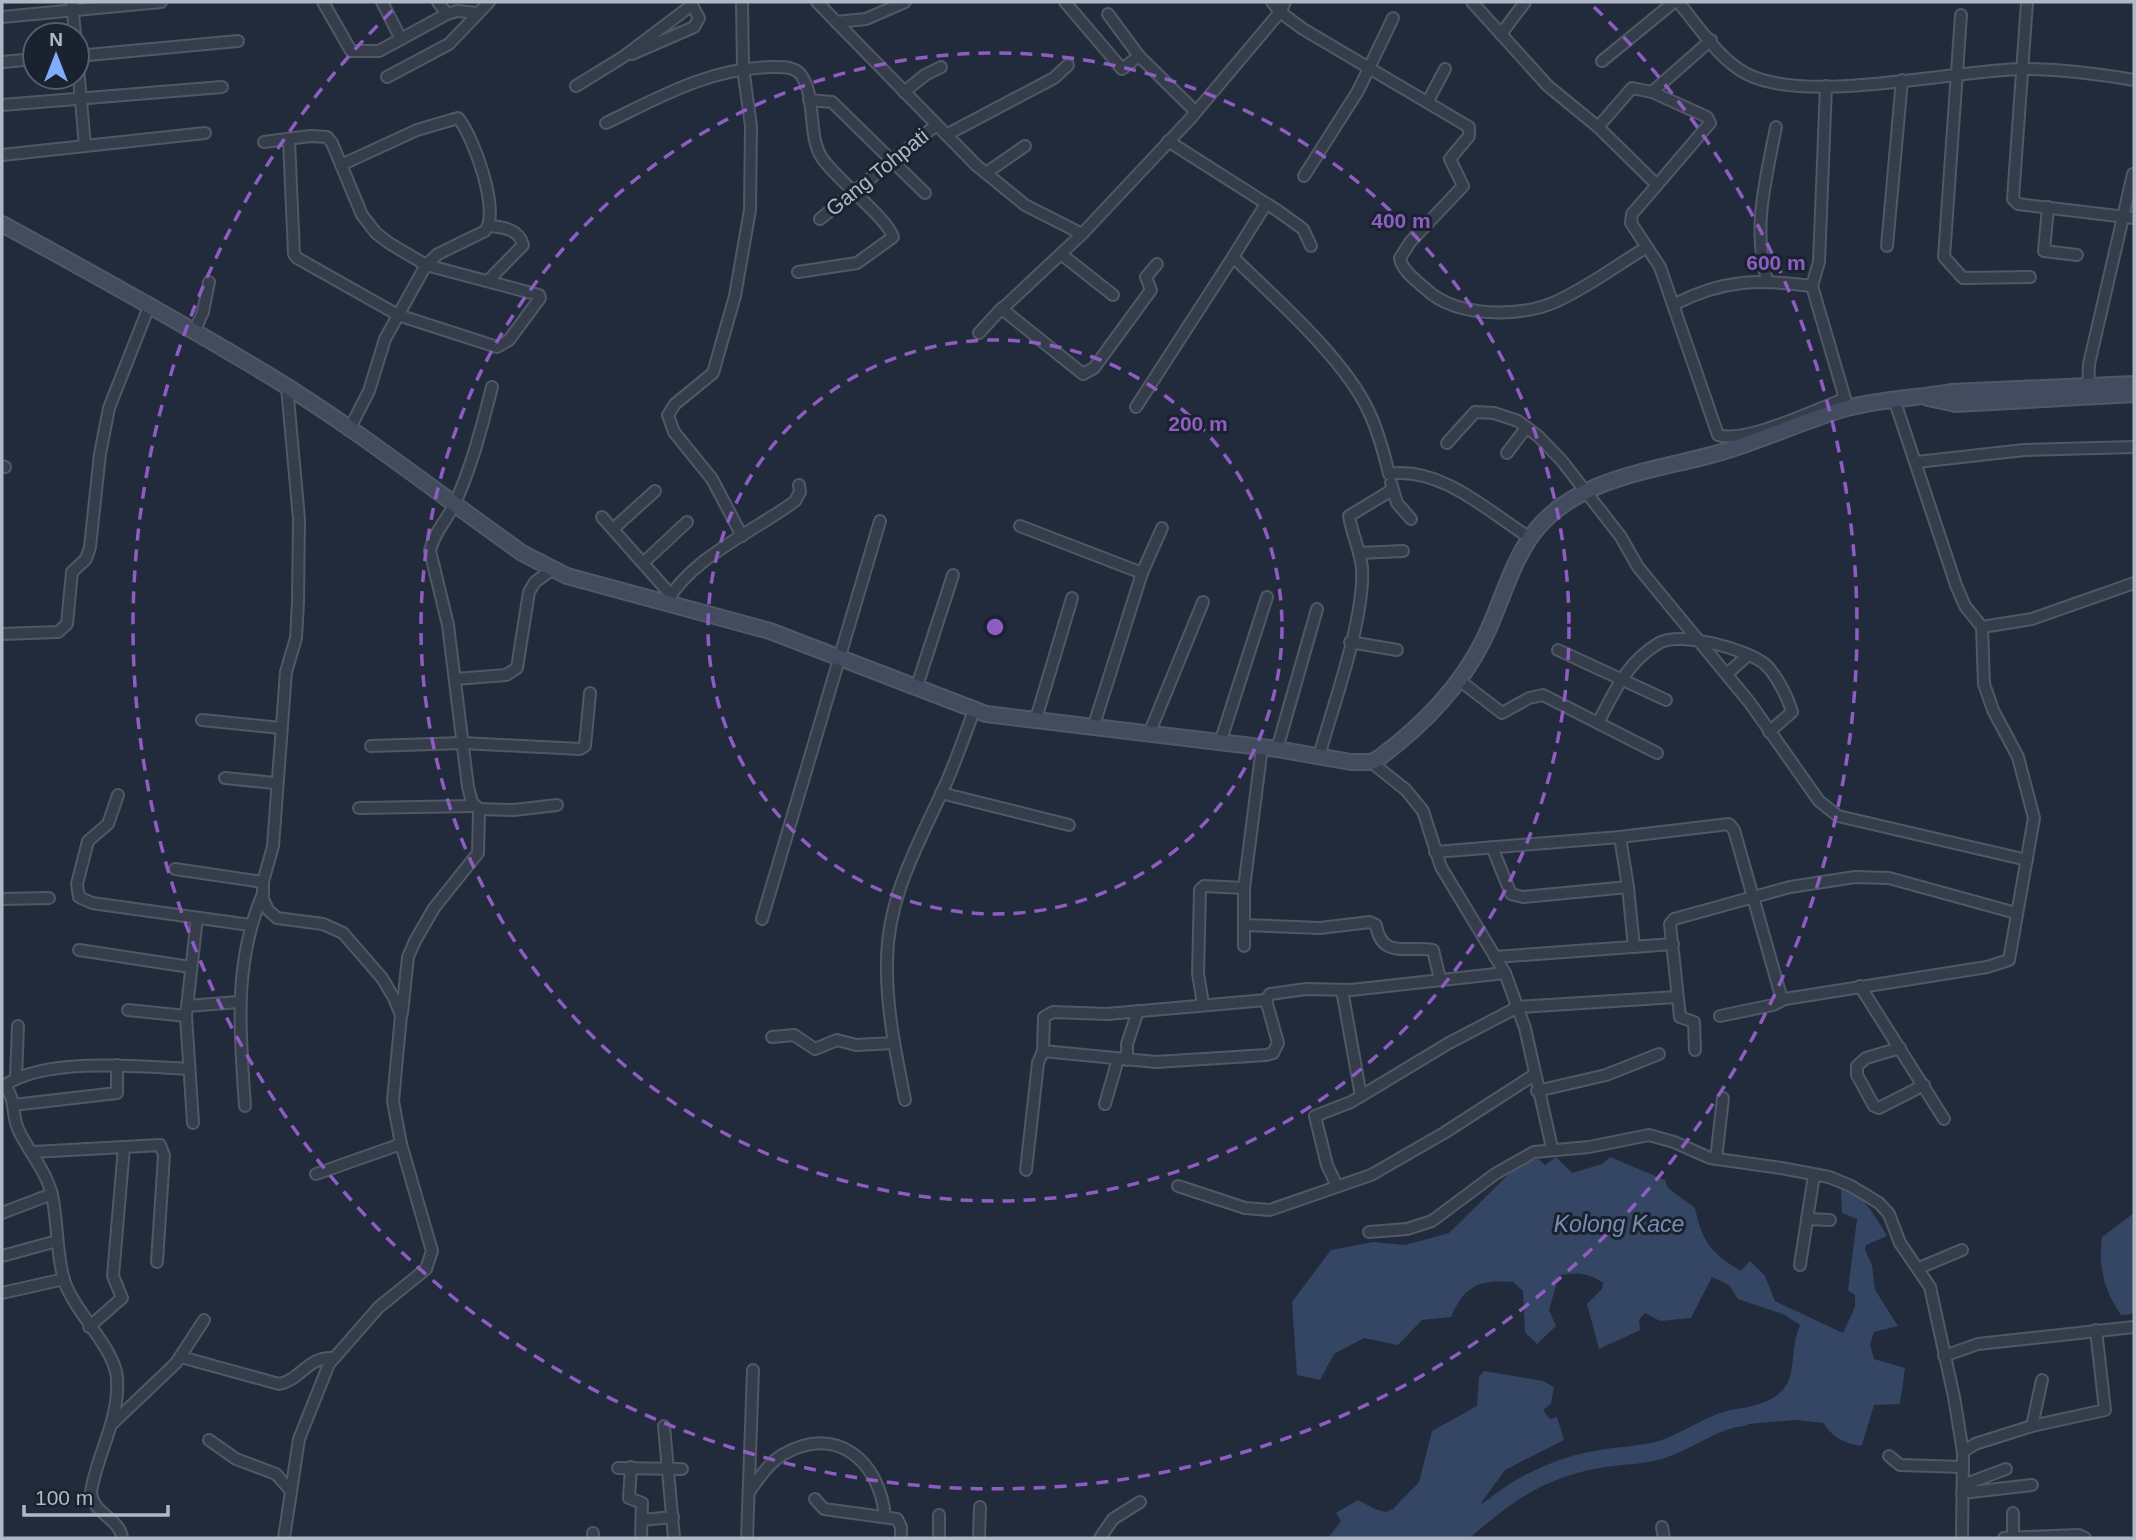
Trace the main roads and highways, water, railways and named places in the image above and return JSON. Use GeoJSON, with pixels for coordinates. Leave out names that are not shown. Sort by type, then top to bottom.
{"type":"FeatureCollection","features":[{"type":"Feature","properties":{"kind":"water","name":"Kolong Kace"},"geometry":{"type":"Polygon","coordinates":[[[1556,1157],[1572,1173],[1602,1164],[1610,1157],[1665,1180],[1668,1188],[1695,1208],[1701,1230],[1716,1253],[1741,1271],[1750,1261],[1765,1276],[1775,1301],[1843,1333],[1855,1307],[1855,1295],[1848,1290],[1857,1219],[1842,1213],[1841,1190],[1845,1186],[1852,1191],[1869,1208],[1887,1236],[1866,1245],[1865,1250],[1872,1265],[1875,1290],[1898,1326],[1874,1332],[1870,1344],[1874,1359],[1905,1368],[1900,1404],[1874,1405],[1862,1445],[1840,1439],[1830,1432],[1824,1423],[1795,1420],[1723,1426],[1714,1416],[1770,1400],[1787,1385],[1800,1325],[1785,1315],[1738,1299],[1729,1285],[1712,1277],[1691,1318],[1660,1321],[1645,1313],[1639,1320],[1640,1330],[1599,1349],[1587,1304],[1602,1289],[1603,1283],[1598,1279],[1582,1274],[1559,1275],[1549,1310],[1556,1326],[1537,1344],[1525,1332],[1523,1291],[1513,1282],[1482,1284],[1468,1291],[1451,1317],[1422,1320],[1398,1345],[1364,1338],[1334,1354],[1320,1380],[1297,1375],[1292,1302],[1331,1250],[1373,1242],[1405,1245],[1449,1233],[1518,1165],[1538,1159],[1545,1165],[1556,1157]]]}},
{"type":"Feature","properties":{"kind":"water"},"geometry":{"type":"Polygon","coordinates":[[[2134,1213],[2134,1314],[2121,1315],[2110,1297],[2104,1278],[2102,1237],[2134,1213]]]}},
{"type":"Feature","properties":{"kind":"water"},"geometry":{"type":"Polygon","coordinates":[[[1484,1371],[1543,1381],[1554,1387],[1551,1404],[1543,1410],[1550,1419],[1557,1417],[1564,1440],[1505,1470],[1481,1503],[1485,1505],[1496,1493],[1506,1499],[1464,1538],[1328,1538],[1341,1521],[1336,1513],[1358,1500],[1386,1512],[1393,1509],[1419,1482],[1432,1431],[1477,1406],[1479,1377],[1484,1371]]]}},
{"type":"Feature","properties":{"kind":"waterway"},"geometry":{"type":"LineString","coordinates":[[1456,1538],[1505,1498],[1557,1470],[1599,1459],[1656,1451],[1722,1422],[1743,1417]]}}]}
